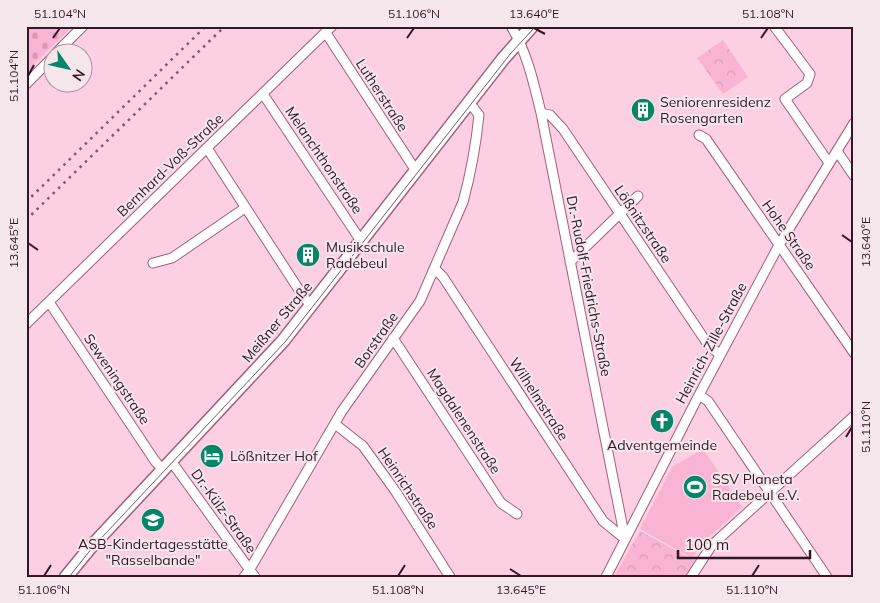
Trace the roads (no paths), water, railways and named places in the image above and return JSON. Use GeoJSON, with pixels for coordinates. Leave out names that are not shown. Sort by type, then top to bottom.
{"type":"FeatureCollection","features":[{"type":"Feature","properties":{"kind":"main road","name":"Meißner Straße"},"geometry":{"type":"LineString","coordinates":[[66,577],[89,549],[267,358],[311,306],[469,102],[532,26]]}},
{"type":"Feature","properties":{"kind":"street"},"geometry":{"type":"LineString","coordinates":[[67,42],[83,26]]}},
{"type":"Feature","properties":{"kind":"street","name":"Bernhard-Voß-Straße"},"geometry":{"type":"LineString","coordinates":[[26,324],[332,26]]}},
{"type":"Feature","properties":{"kind":"street","name":"Dr.-Rudolf-Friedrichs-Straße"},"geometry":{"type":"LineString","coordinates":[[511,26],[519,40],[536,91],[541,113],[625,539]]}},
{"type":"Feature","properties":{"kind":"street"},"geometry":{"type":"LineString","coordinates":[[774,26],[810,74],[807,83],[785,99],[830,163]]}},
{"type":"Feature","properties":{"kind":"street","name":"Lutherstraße"},"geometry":{"type":"LineString","coordinates":[[326,33],[416,171]]}},
{"type":"Feature","properties":{"kind":"street"},"geometry":{"type":"LineString","coordinates":[[26,84],[42,68]]}},
{"type":"Feature","properties":{"kind":"street","name":"Melanchthonstraße"},"geometry":{"type":"LineString","coordinates":[[263,94],[361,242]]}},
{"type":"Feature","properties":{"kind":"street","name":"Borstraße"},"geometry":{"type":"LineString","coordinates":[[250,574],[335,424],[420,302],[463,202],[476,144],[479,115],[469,102]]}},
{"type":"Feature","properties":{"kind":"street","name":"Lößnitzstraße"},"geometry":{"type":"LineString","coordinates":[[541,113],[550,115],[563,129],[707,343],[720,355]]}},
{"type":"Feature","properties":{"kind":"street","name":"Heinrich-Zille-Straße"},"geometry":{"type":"LineString","coordinates":[[606,577],[699,395],[779,245],[854,123]]}},
{"type":"Feature","properties":{"kind":"street","name":"Hohe Straße"},"geometry":{"type":"LineString","coordinates":[[699,135],[706,139],[854,352]]}},
{"type":"Feature","properties":{"kind":"street"},"geometry":{"type":"LineString","coordinates":[[207,148],[311,306]]}},
{"type":"Feature","properties":{"kind":"street"},"geometry":{"type":"LineString","coordinates":[[837,151],[854,176]]}},
{"type":"Feature","properties":{"kind":"street"},"geometry":{"type":"LineString","coordinates":[[570,262],[638,196]]}},
{"type":"Feature","properties":{"kind":"street"},"geometry":{"type":"LineString","coordinates":[[152,263],[172,258],[245,208]]}},
{"type":"Feature","properties":{"kind":"street","name":"Wilhelmstraße"},"geometry":{"type":"LineString","coordinates":[[435,269],[443,277],[603,521],[625,539]]}},
{"type":"Feature","properties":{"kind":"street","name":"Seweningstraße"},"geometry":{"type":"LineString","coordinates":[[49,302],[155,461],[167,465]]}},
{"type":"Feature","properties":{"kind":"street","name":"Magdalenenstraße"},"geometry":{"type":"LineString","coordinates":[[394,338],[502,503],[517,514]]}},
{"type":"Feature","properties":{"kind":"street"},"geometry":{"type":"LineString","coordinates":[[699,395],[708,401],[827,577]]}},
{"type":"Feature","properties":{"kind":"street"},"geometry":{"type":"LineString","coordinates":[[691,577],[712,545],[854,416]]}},
{"type":"Feature","properties":{"kind":"street","name":"Heinrichstraße"},"geometry":{"type":"LineString","coordinates":[[335,424],[363,446],[396,492],[450,577]]}},
{"type":"Feature","properties":{"kind":"street","name":"Dr.-Külz-Straße"},"geometry":{"type":"LineString","coordinates":[[167,465],[250,574]]}},
{"type":"Feature","properties":{"kind":"tram line"},"geometry":{"type":"LineString","coordinates":[[69,577],[92,548],[285,342],[511,53],[536,26]]}},
{"type":"Feature","properties":{"kind":"railway"},"geometry":{"type":"LineString","coordinates":[[26,202],[206,26]]}},
{"type":"Feature","properties":{"kind":"railway"},"geometry":{"type":"LineString","coordinates":[[26,220],[225,26]]}},
{"type":"Feature","properties":{"kind":"place","name":"Seniorenresidenz Rosengarten"},"geometry":{"type":"Point","coordinates":[643,110]}},
{"type":"Feature","properties":{"kind":"place","name":"Musikschule Radebeul"},"geometry":{"type":"Point","coordinates":[308,255]}},
{"type":"Feature","properties":{"kind":"place","name":"Adventgemeinde"},"geometry":{"type":"Point","coordinates":[662,421]}},
{"type":"Feature","properties":{"kind":"place","name":"Lößnitzer Hof"},"geometry":{"type":"Point","coordinates":[212,456]}},
{"type":"Feature","properties":{"kind":"place","name":"SSV Planeta Radebeul e.V."},"geometry":{"type":"Point","coordinates":[695,487]}},
{"type":"Feature","properties":{"kind":"place","name":"ASB-Kindertagesstätte \"Rasselbande\""},"geometry":{"type":"Point","coordinates":[153,520]}}]}
